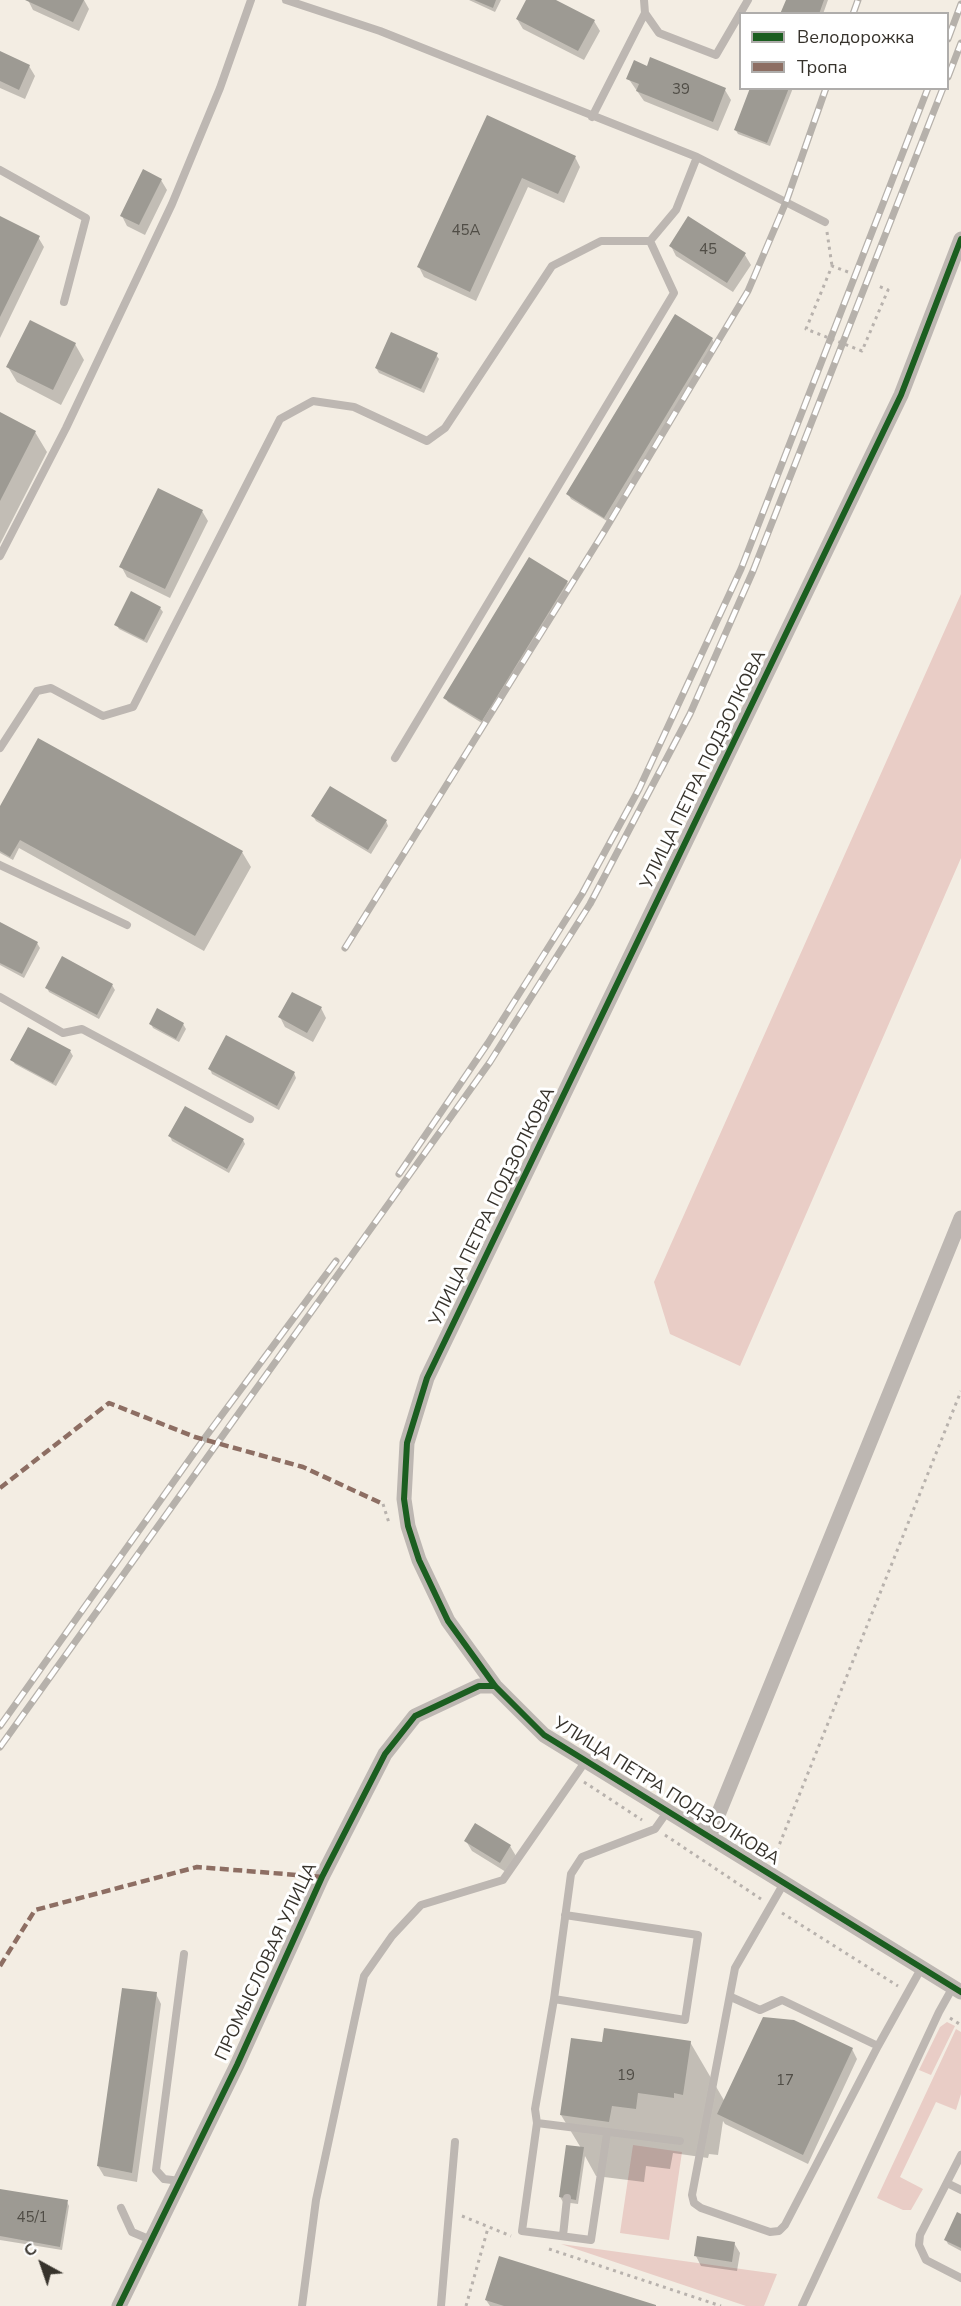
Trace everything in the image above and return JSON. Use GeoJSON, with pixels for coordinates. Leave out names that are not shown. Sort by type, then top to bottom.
{"type":"FeatureCollection","features":[{"type":"Feature","properties":{"kind":"street","name":"УЛИЦА ПЕТРА ПОДЗОЛКОВА"},"geometry":{"type":"LineString","coordinates":[[957,1990],[544,1735],[495,1686],[448,1621],[419,1560],[408,1526],[404,1499],[407,1443],[427,1378],[901,395],[961,238]]}},
{"type":"Feature","properties":{"kind":"street"},"geometry":{"type":"LineString","coordinates":[[709,1837],[961,1218]]}},
{"type":"Feature","properties":{"kind":"street","name":"ПРОМЫСЛОВАЯ УЛИЦА"},"geometry":{"type":"LineString","coordinates":[[119,2306],[237,2065],[321,1877],[385,1754],[415,1716],[479,1686],[495,1686]]}},
{"type":"Feature","properties":{"kind":"lane"},"geometry":{"type":"LineString","coordinates":[[0,556],[66,428],[172,204],[220,88],[251,0]]}},
{"type":"Feature","properties":{"kind":"lane"},"geometry":{"type":"LineString","coordinates":[[286,0],[380,31],[697,157],[825,222]]}},
{"type":"Feature","properties":{"kind":"lane"},"geometry":{"type":"LineString","coordinates":[[644,0],[645,13],[659,33],[716,55],[739,15]]}},
{"type":"Feature","properties":{"kind":"lane"},"geometry":{"type":"LineString","coordinates":[[592,117],[645,13]]}},
{"type":"Feature","properties":{"kind":"lane"},"geometry":{"type":"LineString","coordinates":[[650,241],[676,210],[697,157]]}},
{"type":"Feature","properties":{"kind":"lane"},"geometry":{"type":"LineString","coordinates":[[0,170],[87,218],[64,302]]}},
{"type":"Feature","properties":{"kind":"lane"},"geometry":{"type":"LineString","coordinates":[[0,748],[37,691],[51,688],[103,716],[134,707],[280,419],[313,401],[354,407],[427,441],[445,428],[552,266],[601,241],[650,241]]}},
{"type":"Feature","properties":{"kind":"lane"},"geometry":{"type":"LineString","coordinates":[[395,758],[674,293],[650,241]]}},
{"type":"Feature","properties":{"kind":"lane"},"geometry":{"type":"LineString","coordinates":[[0,866],[127,925]]}},
{"type":"Feature","properties":{"kind":"lane"},"geometry":{"type":"LineString","coordinates":[[0,997],[63,1033],[82,1029],[250,1119]]}},
{"type":"Feature","properties":{"kind":"lane"},"geometry":{"type":"LineString","coordinates":[[302,2306],[316,2200],[364,1976],[392,1936],[421,1905],[503,1880],[585,1762]]}},
{"type":"Feature","properties":{"kind":"lane"},"geometry":{"type":"LineString","coordinates":[[607,2133],[591,2240],[522,2231],[537,2123],[535,2109],[554,2000],[572,1874],[582,1857],[655,1829],[667,1812]]}},
{"type":"Feature","properties":{"kind":"lane"},"geometry":{"type":"LineString","coordinates":[[784,1883],[735,1968],[692,2195],[694,2203],[701,2208],[770,2232],[779,2231],[785,2225],[878,2046],[922,1967]]}},
{"type":"Feature","properties":{"kind":"lane"},"geometry":{"type":"LineString","coordinates":[[554,2000],[685,2020],[698,1935],[566,1915]]}},
{"type":"Feature","properties":{"kind":"lane"},"geometry":{"type":"LineString","coordinates":[[180,2181],[164,2179],[156,2170],[184,1954]]}},
{"type":"Feature","properties":{"kind":"lane"},"geometry":{"type":"LineString","coordinates":[[802,2306],[939,2012],[957,1990]]}},
{"type":"Feature","properties":{"kind":"lane"},"geometry":{"type":"LineString","coordinates":[[731,1997],[760,2010],[782,2000],[878,2046]]}},
{"type":"Feature","properties":{"kind":"lane"},"geometry":{"type":"LineString","coordinates":[[537,2123],[680,2140]]}},
{"type":"Feature","properties":{"kind":"lane"},"geometry":{"type":"LineString","coordinates":[[441,2306],[455,2142]]}},
{"type":"Feature","properties":{"kind":"lane"},"geometry":{"type":"LineString","coordinates":[[961,2155],[920,2235],[919,2245],[926,2260],[961,2278]]}},
{"type":"Feature","properties":{"kind":"lane"},"geometry":{"type":"LineString","coordinates":[[947,2182],[961,2190]]}},
{"type":"Feature","properties":{"kind":"lane"},"geometry":{"type":"LineString","coordinates":[[563,2236],[567,2198]]}},
{"type":"Feature","properties":{"kind":"lane"},"geometry":{"type":"LineString","coordinates":[[121,2208],[132,2232],[151,2240]]}},
{"type":"Feature","properties":{"kind":"path"},"geometry":{"type":"LineString","coordinates":[[825,222],[832,266],[806,329],[862,351],[888,290],[876,285]]}},
{"type":"Feature","properties":{"kind":"path"},"geometry":{"type":"LineString","coordinates":[[832,266],[848,272]]}},
{"type":"Feature","properties":{"kind":"path"},"geometry":{"type":"LineString","coordinates":[[768,1874],[961,1391]]}},
{"type":"Feature","properties":{"kind":"path"},"geometry":{"type":"LineString","coordinates":[[448,2209],[488,2228],[521,2239]]}},
{"type":"Feature","properties":{"kind":"path"},"geometry":{"type":"LineString","coordinates":[[466,2306],[488,2228]]}},
{"type":"Feature","properties":{"kind":"path"},"geometry":{"type":"LineString","coordinates":[[543,2247],[721,2306]]}},
{"type":"Feature","properties":{"kind":"shaded area"},"geometry":{"type":"Polygon","coordinates":[[[961,594],[961,858],[740,1366],[670,1334],[654,1282],[961,594]]]}},
{"type":"Feature","properties":{"kind":"shaded area"},"geometry":{"type":"Polygon","coordinates":[[[947,2022],[955,2026],[931,2075],[919,2070],[940,2027],[947,2022]]]}},
{"type":"Feature","properties":{"kind":"shaded area"},"geometry":{"type":"Polygon","coordinates":[[[956,2029],[961,2032],[961,2094],[956,2110],[936,2102],[900,2177],[923,2189],[911,2210],[903,2210],[877,2198],[956,2029]]]}},
{"type":"Feature","properties":{"kind":"shaded area"},"geometry":{"type":"Polygon","coordinates":[[[633,2145],[682,2152],[669,2240],[620,2233],[633,2145]]]}},
{"type":"Feature","properties":{"kind":"shaded area"},"geometry":{"type":"Polygon","coordinates":[[[561,2244],[777,2274],[764,2306],[746,2306],[561,2244]]]}},
{"type":"Feature","properties":{"kind":"building"},"geometry":{"type":"Polygon","coordinates":[[[25,0],[84,0],[73,22],[25,0]]]}},
{"type":"Feature","properties":{"kind":"building"},"geometry":{"type":"Polygon","coordinates":[[[474,0],[496,0],[493,8],[474,0]]]}},
{"type":"Feature","properties":{"kind":"building"},"geometry":{"type":"Polygon","coordinates":[[[526,0],[556,0],[595,20],[578,51],[516,19],[526,0]]]}},
{"type":"Feature","properties":{"kind":"building"},"geometry":{"type":"Polygon","coordinates":[[[786,0],[824,0],[820,12],[781,12],[786,0]]]}},
{"type":"Feature","properties":{"kind":"building"},"geometry":{"type":"Polygon","coordinates":[[[0,51],[30,65],[19,90],[0,81],[0,51]]]}},
{"type":"Feature","properties":{"kind":"building"},"geometry":{"type":"Polygon","coordinates":[[[650,57],[726,88],[713,122],[636,91],[639,84],[626,79],[634,60],[647,66],[650,57]]]}},
{"type":"Feature","properties":{"kind":"building"},"geometry":{"type":"Polygon","coordinates":[[[749,90],[788,90],[767,143],[734,130],[749,90]]]}},
{"type":"Feature","properties":{"kind":"building"},"geometry":{"type":"Polygon","coordinates":[[[487,115],[576,156],[558,194],[522,178],[470,292],[417,267],[487,115]]]}},
{"type":"Feature","properties":{"kind":"building"},"geometry":{"type":"Polygon","coordinates":[[[143,169],[162,179],[139,225],[120,216],[143,169]]]}},
{"type":"Feature","properties":{"kind":"building"},"geometry":{"type":"Polygon","coordinates":[[[0,216],[40,236],[0,317],[0,216]]]}},
{"type":"Feature","properties":{"kind":"building"},"geometry":{"type":"Polygon","coordinates":[[[688,216],[746,253],[727,283],[669,246],[688,216]]]}},
{"type":"Feature","properties":{"kind":"building"},"geometry":{"type":"Polygon","coordinates":[[[675,314],[713,338],[604,518],[566,494],[675,314]]]}},
{"type":"Feature","properties":{"kind":"building"},"geometry":{"type":"Polygon","coordinates":[[[30,320],[76,343],[53,390],[6,367],[30,320]]]}},
{"type":"Feature","properties":{"kind":"building"},"geometry":{"type":"Polygon","coordinates":[[[391,332],[438,353],[421,389],[375,368],[391,332]]]}},
{"type":"Feature","properties":{"kind":"building"},"geometry":{"type":"Polygon","coordinates":[[[0,412],[36,431],[0,501],[0,412]]]}},
{"type":"Feature","properties":{"kind":"building"},"geometry":{"type":"Polygon","coordinates":[[[158,488],[203,510],[165,589],[119,567],[158,488]]]}},
{"type":"Feature","properties":{"kind":"building"},"geometry":{"type":"Polygon","coordinates":[[[529,557],[568,581],[482,721],[443,698],[529,557]]]}},
{"type":"Feature","properties":{"kind":"building"},"geometry":{"type":"Polygon","coordinates":[[[131,591],[161,607],[144,640],[114,625],[131,591]]]}},
{"type":"Feature","properties":{"kind":"building"},"geometry":{"type":"Polygon","coordinates":[[[38,738],[243,851],[195,936],[20,840],[10,857],[0,851],[0,806],[38,738]]]}},
{"type":"Feature","properties":{"kind":"building"},"geometry":{"type":"Polygon","coordinates":[[[330,786],[387,820],[368,850],[311,816],[330,786]]]}},
{"type":"Feature","properties":{"kind":"building"},"geometry":{"type":"Polygon","coordinates":[[[0,922],[38,942],[22,974],[0,963],[0,922]]]}},
{"type":"Feature","properties":{"kind":"building"},"geometry":{"type":"Polygon","coordinates":[[[62,956],[113,984],[97,1015],[45,988],[62,956]]]}},
{"type":"Feature","properties":{"kind":"building"},"geometry":{"type":"Polygon","coordinates":[[[292,992],[322,1007],[307,1033],[278,1017],[292,992]]]}},
{"type":"Feature","properties":{"kind":"building"},"geometry":{"type":"Polygon","coordinates":[[[157,1008],[184,1023],[176,1039],[149,1024],[157,1008]]]}},
{"type":"Feature","properties":{"kind":"building"},"geometry":{"type":"Polygon","coordinates":[[[28,1027],[71,1050],[53,1083],[10,1060],[28,1027]]]}},
{"type":"Feature","properties":{"kind":"building"},"geometry":{"type":"Polygon","coordinates":[[[226,1035],[295,1072],[277,1106],[208,1069],[226,1035]]]}},
{"type":"Feature","properties":{"kind":"building"},"geometry":{"type":"Polygon","coordinates":[[[185,1106],[244,1139],[227,1169],[168,1136],[185,1106]]]}},
{"type":"Feature","properties":{"kind":"building"},"geometry":{"type":"Polygon","coordinates":[[[475,1823],[511,1845],[500,1863],[464,1841],[475,1823]]]}},
{"type":"Feature","properties":{"kind":"building"},"geometry":{"type":"Polygon","coordinates":[[[122,1988],[157,1992],[132,2173],[97,2166],[122,1988]]]}},
{"type":"Feature","properties":{"kind":"building"},"geometry":{"type":"Polygon","coordinates":[[[763,2017],[794,2020],[853,2048],[803,2155],[717,2114],[763,2017]]]}},
{"type":"Feature","properties":{"kind":"building"},"geometry":{"type":"Polygon","coordinates":[[[604,2028],[691,2041],[683,2095],[674,2093],[674,2098],[638,2093],[636,2109],[612,2106],[609,2122],[560,2115],[571,2038],[602,2042],[604,2028]]]}},
{"type":"Feature","properties":{"kind":"building"},"geometry":{"type":"Polygon","coordinates":[[[566,2145],[584,2147],[576,2200],[559,2197],[566,2145]]]}},
{"type":"Feature","properties":{"kind":"building"},"geometry":{"type":"Polygon","coordinates":[[[0,2189],[68,2200],[60,2247],[0,2236],[0,2189]]]}},
{"type":"Feature","properties":{"kind":"building"},"geometry":{"type":"Polygon","coordinates":[[[957,2212],[961,2214],[961,2248],[944,2240],[957,2212]]]}},
{"type":"Feature","properties":{"kind":"building"},"geometry":{"type":"Polygon","coordinates":[[[697,2236],[735,2242],[732,2262],[694,2256],[697,2236]]]}},
{"type":"Feature","properties":{"kind":"building"},"geometry":{"type":"Polygon","coordinates":[[[499,2256],[656,2306],[504,2306],[485,2300],[499,2256]]]}},
{"type":"Feature","properties":{"kind":"railway"},"geometry":{"type":"LineString","coordinates":[[854,12],[858,0]]}},
{"type":"Feature","properties":{"kind":"railway"},"geometry":{"type":"LineString","coordinates":[[949,36],[961,4]]}},
{"type":"Feature","properties":{"kind":"railway"},"geometry":{"type":"LineString","coordinates":[[949,74],[961,43]]}},
{"type":"Feature","properties":{"kind":"railway"},"geometry":{"type":"LineString","coordinates":[[345,948],[602,535],[748,291],[786,202],[825,90]]}},
{"type":"Feature","properties":{"kind":"railway"},"geometry":{"type":"LineString","coordinates":[[399,1174],[488,1043],[582,894],[639,789],[741,569],[927,90]]}},
{"type":"Feature","properties":{"kind":"railway"},"geometry":{"type":"LineString","coordinates":[[0,1747],[490,1062],[590,904],[690,714],[753,571],[942,90]]}},
{"type":"Feature","properties":{"kind":"railway"},"geometry":{"type":"LineString","coordinates":[[0,1726],[204,1439],[336,1261]]}},
{"type":"Feature","properties":{"kind":"marked path"},"geometry":{"type":"LineString","coordinates":[[0,1488],[109,1403],[195,1437],[303,1467],[383,1504]]}},
{"type":"Feature","properties":{"kind":"marked path"},"geometry":{"type":"LineString","coordinates":[[0,1966],[35,1910],[197,1867],[322,1877]]}},
{"type":"Feature","properties":{"kind":"cycle path"},"geometry":{"type":"LineString","coordinates":[[961,239],[901,395],[427,1378],[407,1443],[404,1499],[408,1526],[419,1560],[448,1621],[495,1686],[544,1735],[961,1992]]}},
{"type":"Feature","properties":{"kind":"cycle path"},"geometry":{"type":"LineString","coordinates":[[119,2306],[237,2065],[322,1877],[385,1754],[415,1716],[479,1686],[495,1686]]}}]}
